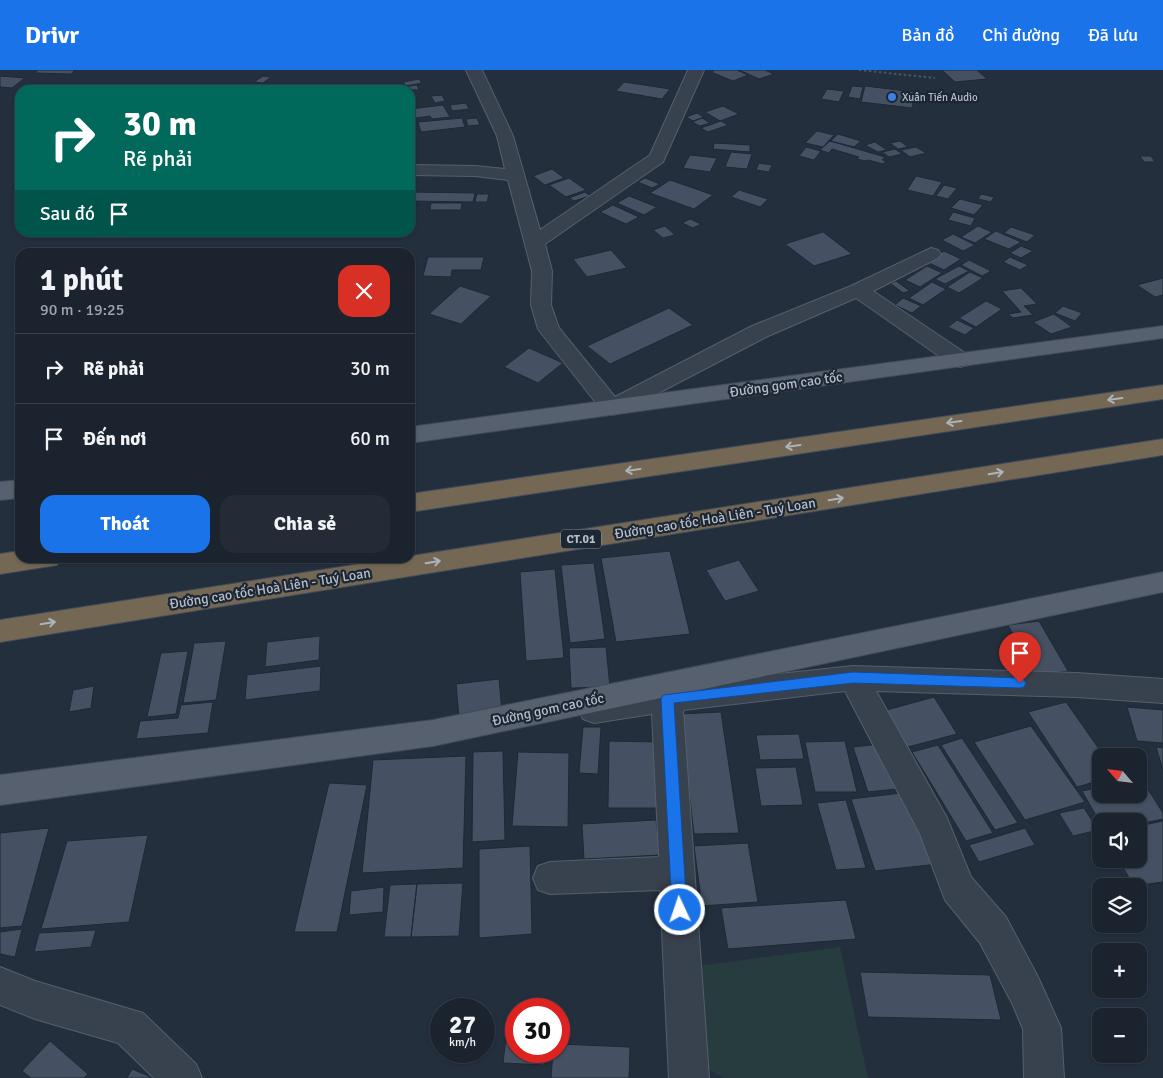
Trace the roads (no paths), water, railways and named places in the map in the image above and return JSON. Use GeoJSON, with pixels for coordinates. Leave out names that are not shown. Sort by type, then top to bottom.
{"type":"FeatureCollection","features":[{"type":"Feature","properties":{"kind":"highway"},"geometry":{"type":"LineString","coordinates":[[415,502],[1163,392]]}},
{"type":"Feature","properties":{"kind":"highway","name":"Đường cao tốc Hoà Liên - Tuý Loan"},"geometry":{"type":"LineString","coordinates":[[0,631],[1163,447]]}},
{"type":"Feature","properties":{"kind":"highway"},"geometry":{"type":"LineString","coordinates":[[0,564],[15,562]]}},
{"type":"Feature","properties":{"kind":"main road","name":"Đường gom cao tốc"},"geometry":{"type":"LineString","coordinates":[[415,434],[1163,332]]}},
{"type":"Feature","properties":{"kind":"main road"},"geometry":{"type":"LineString","coordinates":[[0,491],[15,489]]}},
{"type":"Feature","properties":{"kind":"main road","name":"Đường gom cao tốc"},"geometry":{"type":"LineString","coordinates":[[0,790],[433,733],[1163,582]]}},
{"type":"Feature","properties":{"kind":"street"},"geometry":{"type":"LineString","coordinates":[[474,70],[505,136],[542,271]]}},
{"type":"Feature","properties":{"kind":"street"},"geometry":{"type":"LineString","coordinates":[[696,70],[657,158],[535,242],[542,271],[541,305],[549,329],[612,408],[760,330],[858,290],[931,254]]}},
{"type":"Feature","properties":{"kind":"street"},"geometry":{"type":"LineString","coordinates":[[415,170],[475,171],[516,175]]}},
{"type":"Feature","properties":{"kind":"street"},"geometry":{"type":"LineString","coordinates":[[858,290],[960,360]]}},
{"type":"Feature","properties":{"kind":"street"},"geometry":{"type":"LineString","coordinates":[[433,733],[668,699],[853,678],[1076,685],[1163,691]]}},
{"type":"Feature","properties":{"kind":"street"},"geometry":{"type":"LineString","coordinates":[[853,678],[935,829],[957,888],[993,930],[1025,990],[1042,1028],[1044,1078]]}},
{"type":"Feature","properties":{"kind":"street"},"geometry":{"type":"LineString","coordinates":[[668,699],[689,1078]]}},
{"type":"Feature","properties":{"kind":"street"},"geometry":{"type":"LineString","coordinates":[[550,878],[678,873]]}},
{"type":"Feature","properties":{"kind":"street"},"geometry":{"type":"LineString","coordinates":[[0,986],[35,1000],[129,1027],[182,1078]]}},
{"type":"Feature","properties":{"kind":"place","name":"Xuân Tiến Audio"},"geometry":{"type":"Point","coordinates":[892,97]}}]}
